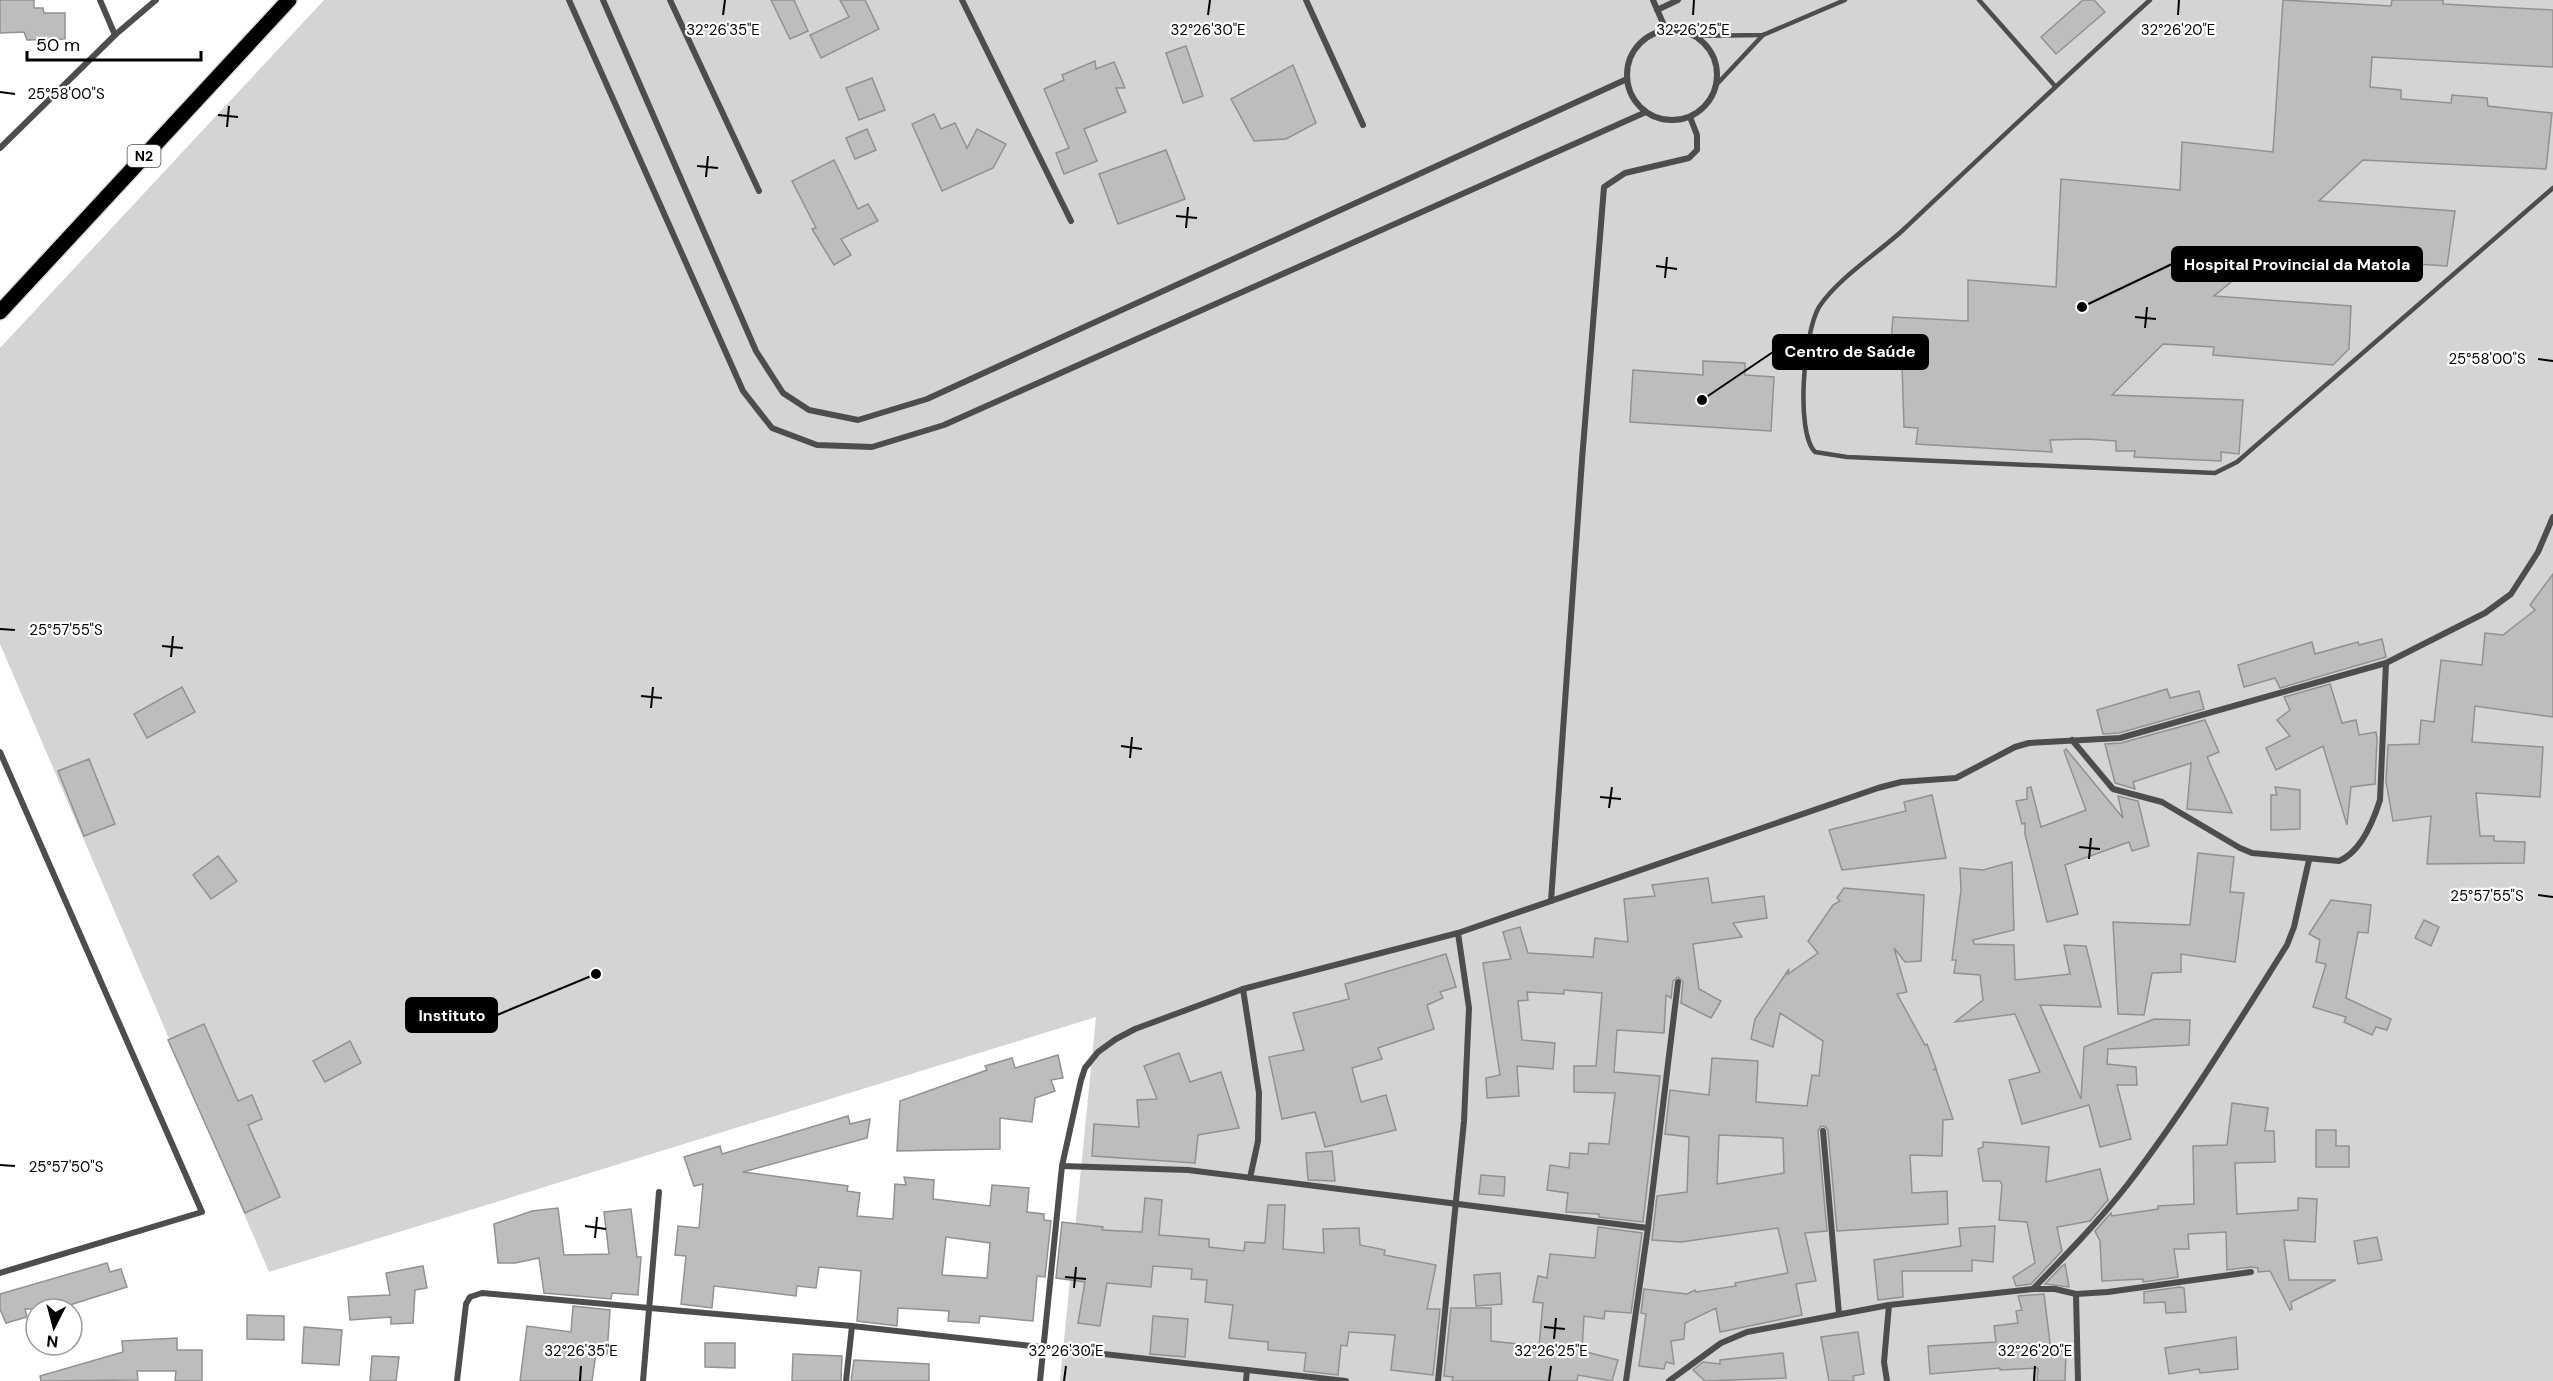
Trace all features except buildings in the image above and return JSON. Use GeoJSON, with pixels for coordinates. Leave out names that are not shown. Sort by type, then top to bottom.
{"type":"FeatureCollection","features":[{"type":"Feature","properties":{"kind":"main road","name":"N2"},"geometry":{"type":"LineString","coordinates":[[0,312],[289,0]]}},
{"type":"Feature","properties":{"kind":"street"},"geometry":{"type":"LineString","coordinates":[[100,0],[115,35]]}},
{"type":"Feature","properties":{"kind":"street"},"geometry":{"type":"LineString","coordinates":[[0,148],[115,35],[156,0]]}},
{"type":"Feature","properties":{"kind":"street"},"geometry":{"type":"LineString","coordinates":[[569,0],[743,391],[772,428],[817,445],[873,447],[944,425],[1646,112]]}},
{"type":"Feature","properties":{"kind":"street"},"geometry":{"type":"LineString","coordinates":[[603,0],[756,351],[783,393],[809,410],[858,420],[927,399],[1627,79]]}},
{"type":"Feature","properties":{"kind":"street"},"geometry":{"type":"LineString","coordinates":[[670,0],[759,190]]}},
{"type":"Feature","properties":{"kind":"street"},"geometry":{"type":"LineString","coordinates":[[962,0],[1071,221]]}},
{"type":"Feature","properties":{"kind":"street"},"geometry":{"type":"LineString","coordinates":[[1306,0],[1363,125]]}},
{"type":"Feature","properties":{"kind":"street"},"geometry":{"type":"LineString","coordinates":[[1653,0],[1666,30]]}},
{"type":"Feature","properties":{"kind":"street"},"geometry":{"type":"LineString","coordinates":[[1657,10],[1678,0]]}},
{"type":"Feature","properties":{"kind":"street"},"geometry":{"type":"LineString","coordinates":[[1666,30],[1681,31],[1694,36],[1714,55],[1718,69],[1718,83],[1708,104],[1690,117],[1675,121],[1660,119],[1646,112],[1630,92],[1627,79],[1628,66],[1641,42],[1666,30]]}},
{"type":"Feature","properties":{"kind":"street"},"geometry":{"type":"LineString","coordinates":[[1551,901],[1604,187],[1625,173],[1689,158],[1697,150],[1697,135],[1690,117]]}},
{"type":"Feature","properties":{"kind":"street"},"geometry":{"type":"LineString","coordinates":[[1040,1381],[1062,1166],[1081,1080],[1085,1068],[1098,1052],[1135,1029],[1244,988],[1458,933],[1878,789],[1901,782],[1956,778],[2015,747],[2046,741],[2120,738],[2386,663],[2485,613],[2511,594],[2538,552],[2553,517]]}},
{"type":"Feature","properties":{"kind":"street"},"geometry":{"type":"LineString","coordinates":[[2072,740],[2113,789],[2162,802],[2240,849],[2252,853],[2309,860],[2339,861],[2348,857],[2374,819],[2380,800],[2383,774],[2386,663]]}},
{"type":"Feature","properties":{"kind":"street"},"geometry":{"type":"LineString","coordinates":[[0,752],[202,1212],[0,1273]]}},
{"type":"Feature","properties":{"kind":"street"},"geometry":{"type":"LineString","coordinates":[[2034,1289],[2084,1237],[2128,1184],[2207,1072],[2287,945],[2294,927],[2309,860]]}},
{"type":"Feature","properties":{"kind":"street"},"geometry":{"type":"LineString","coordinates":[[1438,1381],[1464,1121],[1469,1008],[1458,933]]}},
{"type":"Feature","properties":{"kind":"street"},"geometry":{"type":"LineString","coordinates":[[1626,1381],[1648,1228],[1678,982]]}},
{"type":"Feature","properties":{"kind":"street"},"geometry":{"type":"LineString","coordinates":[[1244,988],[1259,1093],[1258,1141],[1250,1178]]}},
{"type":"Feature","properties":{"kind":"street"},"geometry":{"type":"LineString","coordinates":[[1823,1131],[1839,1314]]}},
{"type":"Feature","properties":{"kind":"street"},"geometry":{"type":"LineString","coordinates":[[1062,1166],[1188,1170],[1648,1228]]}},
{"type":"Feature","properties":{"kind":"street"},"geometry":{"type":"LineString","coordinates":[[643,1381],[659,1192]]}},
{"type":"Feature","properties":{"kind":"street"},"geometry":{"type":"LineString","coordinates":[[1669,1381],[1721,1343],[1747,1332],[1839,1314],[1889,1305],[2034,1289],[2055,1288],[2076,1294],[2147,1288],[2251,1272]]}},
{"type":"Feature","properties":{"kind":"street"},"geometry":{"type":"LineString","coordinates":[[457,1381],[465,1304],[470,1297],[482,1293],[852,1326],[1346,1381]]}},
{"type":"Feature","properties":{"kind":"street"},"geometry":{"type":"LineString","coordinates":[[2076,1294],[2078,1381]]}},
{"type":"Feature","properties":{"kind":"street"},"geometry":{"type":"LineString","coordinates":[[1887,1381],[1884,1362],[1889,1305]]}},
{"type":"Feature","properties":{"kind":"street"},"geometry":{"type":"LineString","coordinates":[[846,1381],[852,1326]]}},
{"type":"Feature","properties":{"kind":"street"},"geometry":{"type":"LineString","coordinates":[[1246,1381],[1247,1370]]}},
{"type":"Feature","properties":{"kind":"lane"},"geometry":{"type":"LineString","coordinates":[[1694,36],[1763,35],[1845,0]]}},
{"type":"Feature","properties":{"kind":"lane"},"geometry":{"type":"LineString","coordinates":[[1978,0],[2055,86]]}},
{"type":"Feature","properties":{"kind":"lane"},"geometry":{"type":"LineString","coordinates":[[2150,0],[2055,86],[1886,246],[1832,292],[1819,308],[1804,352],[1805,436],[1815,453],[1859,458],[2215,472],[2237,462],[2553,188]]}},
{"type":"Feature","properties":{"kind":"lane"},"geometry":{"type":"LineString","coordinates":[[1718,83],[1763,35]]}},
{"type":"Feature","properties":{"kind":"shaded area"},"geometry":{"type":"Polygon","coordinates":[[[324,0],[2553,0],[2553,1381],[1060,1381],[1096,1017],[269,1272],[0,644],[0,348],[324,0]]]}},
{"type":"Feature","properties":{"kind":"place","name":"Hospital Provincial da Matola"},"geometry":{"type":"Point","coordinates":[2082,307]}},
{"type":"Feature","properties":{"kind":"place","name":"Centro de Saúde"},"geometry":{"type":"Point","coordinates":[1702,400]}},
{"type":"Feature","properties":{"kind":"place","name":"Instituto"},"geometry":{"type":"Point","coordinates":[596,974]}}]}
